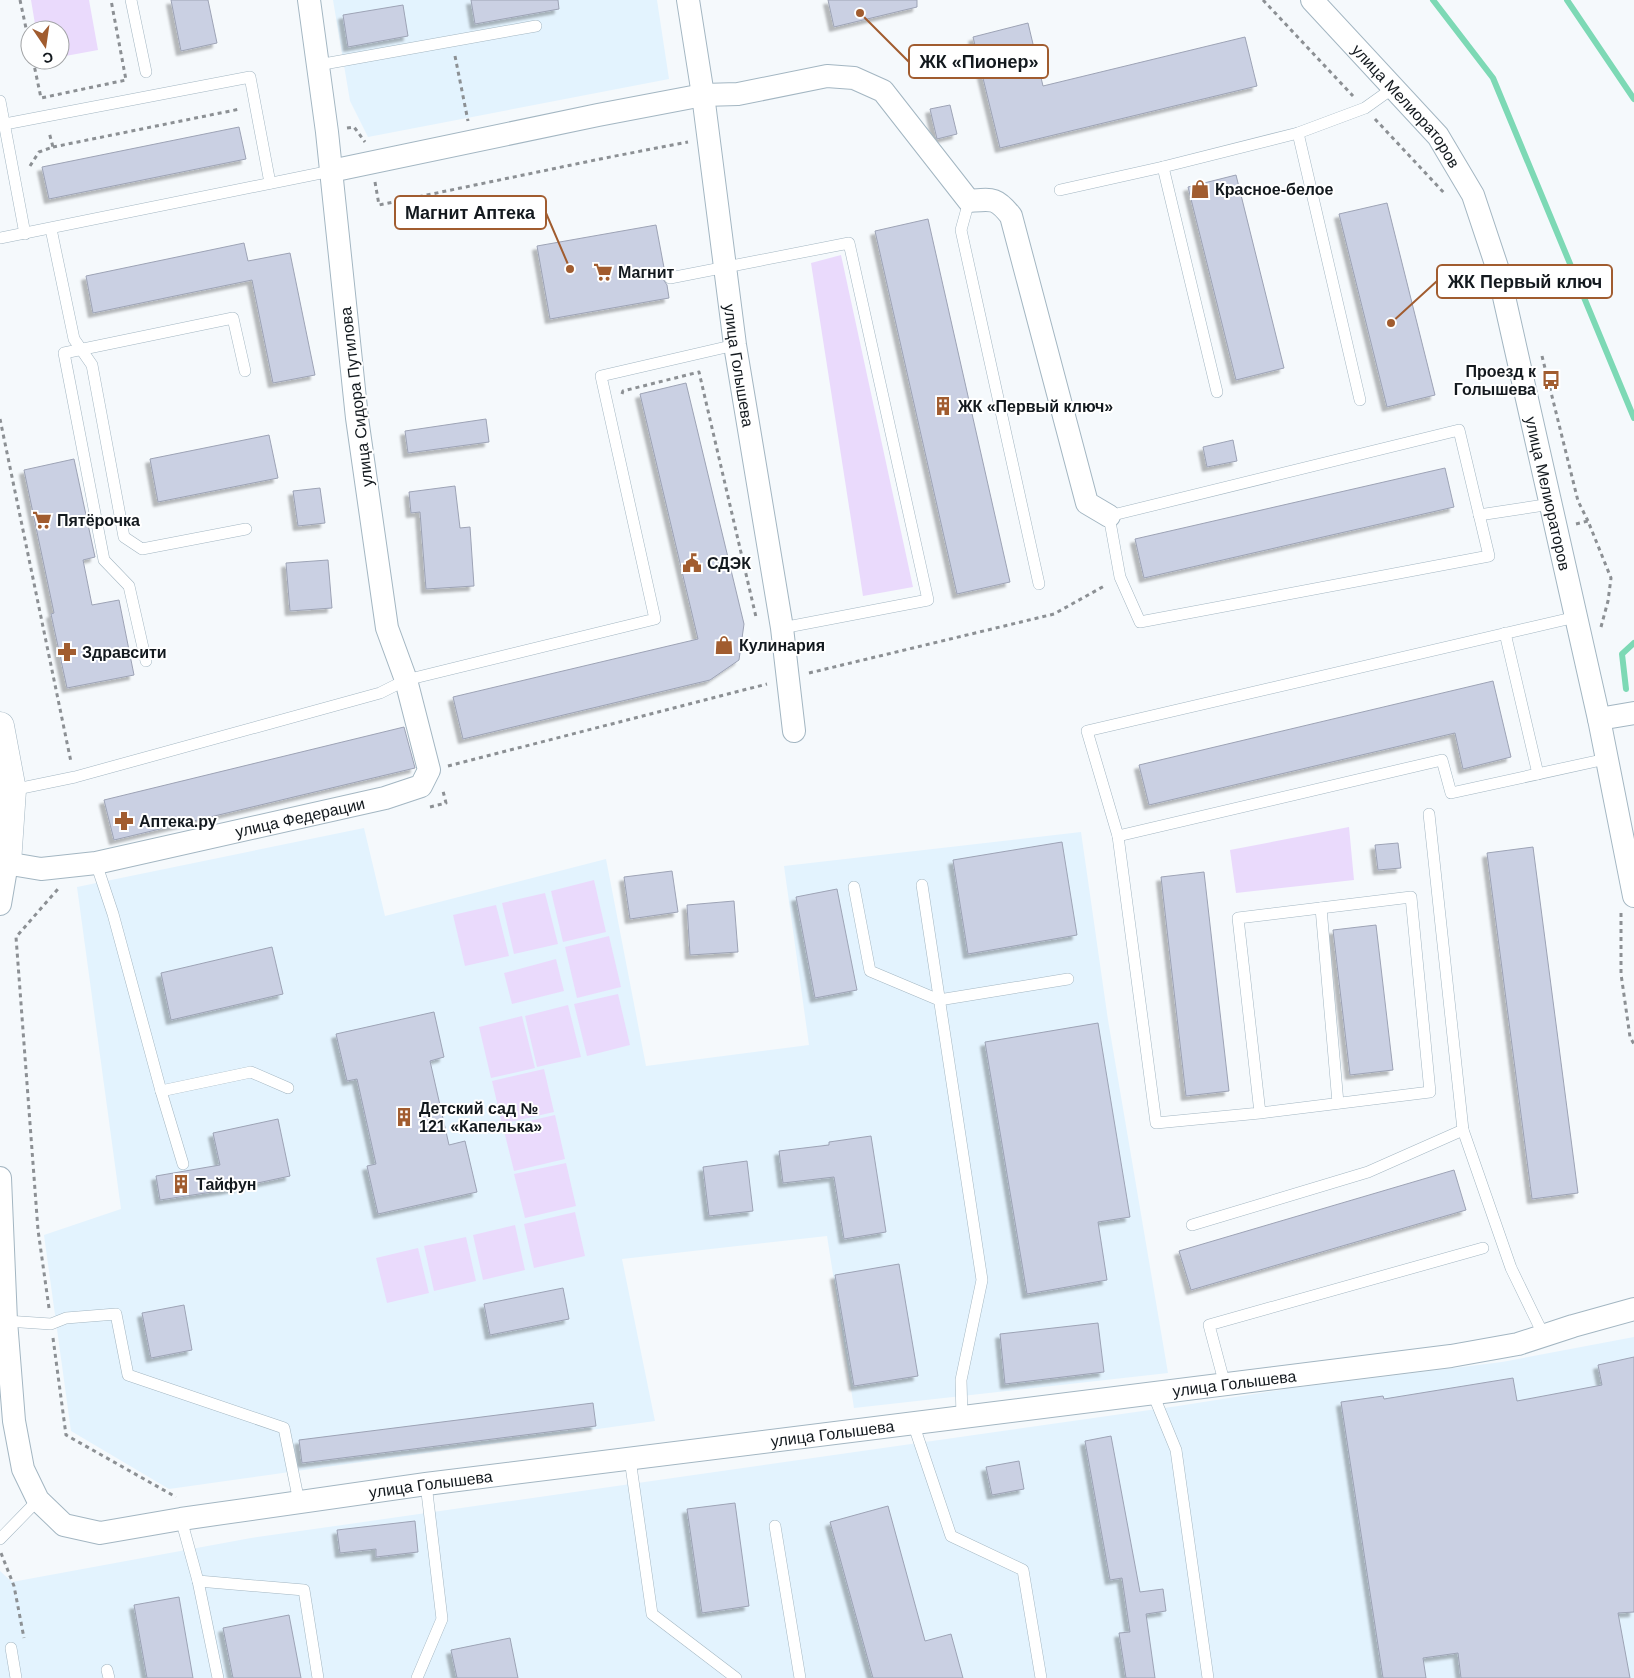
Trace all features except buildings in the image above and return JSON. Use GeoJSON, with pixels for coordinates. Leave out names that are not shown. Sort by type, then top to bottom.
{"type":"FeatureCollection","features":[{"type":"Feature","properties":{"kind":"street","name":"улица Сидора Путилова"},"geometry":{"type":"LineString","coordinates":[[309,0],[331,171],[357,418],[387,628],[406,680],[429,770],[421,786]]}},
{"type":"Feature","properties":{"kind":"street","name":"улица Голышева"},"geometry":{"type":"LineString","coordinates":[[688,0],[703,95],[735,345],[782,628],[794,731]]}},
{"type":"Feature","properties":{"kind":"street","name":"улица Мелиораторов"},"geometry":{"type":"LineString","coordinates":[[1312,0],[1438,136],[1473,195],[1498,270],[1576,617],[1634,896]]}},
{"type":"Feature","properties":{"kind":"street"},"geometry":{"type":"LineString","coordinates":[[331,171],[703,95],[738,94],[827,76],[854,78],[883,91],[969,200],[988,200],[1002,204],[1011,216],[1087,503],[1109,516]]}},
{"type":"Feature","properties":{"kind":"street"},"geometry":{"type":"LineString","coordinates":[[1598,720],[1634,713]]}},
{"type":"Feature","properties":{"kind":"street"},"geometry":{"type":"LineString","coordinates":[[0,726],[12,790],[0,904]]}},
{"type":"Feature","properties":{"kind":"street","name":"улица Федерации"},"geometry":{"type":"LineString","coordinates":[[3,863],[42,869],[96,863],[384,798],[421,786]]}},
{"type":"Feature","properties":{"kind":"street"},"geometry":{"type":"LineString","coordinates":[[0,1178],[6,1321],[14,1421],[23,1469],[38,1500]]}},
{"type":"Feature","properties":{"kind":"street","name":"улица Голышева"},"geometry":{"type":"LineString","coordinates":[[38,1500],[64,1525],[100,1533],[182,1510],[299,1502],[426,1484],[1450,1356],[1518,1344],[1634,1309]]}},
{"type":"Feature","properties":{"kind":"lane"},"geometry":{"type":"LineString","coordinates":[[131,0],[146,72]]}},
{"type":"Feature","properties":{"kind":"lane"},"geometry":{"type":"LineString","coordinates":[[318,65],[536,26]]}},
{"type":"Feature","properties":{"kind":"lane"},"geometry":{"type":"LineString","coordinates":[[5,124],[250,77],[270,184]]}},
{"type":"Feature","properties":{"kind":"lane"},"geometry":{"type":"LineString","coordinates":[[1060,190],[1298,133],[1365,108],[1393,88]]}},
{"type":"Feature","properties":{"kind":"lane"},"geometry":{"type":"LineString","coordinates":[[0,100],[26,234]]}},
{"type":"Feature","properties":{"kind":"lane"},"geometry":{"type":"LineString","coordinates":[[1298,133],[1360,400]]}},
{"type":"Feature","properties":{"kind":"lane"},"geometry":{"type":"LineString","coordinates":[[1162,167],[1217,392]]}},
{"type":"Feature","properties":{"kind":"lane"},"geometry":{"type":"LineString","coordinates":[[0,238],[331,171]]}},
{"type":"Feature","properties":{"kind":"lane"},"geometry":{"type":"LineString","coordinates":[[969,200],[961,230],[1039,584]]}},
{"type":"Feature","properties":{"kind":"lane"},"geometry":{"type":"LineString","coordinates":[[51,229],[74,339],[92,365],[124,537],[142,549],[246,529]]}},
{"type":"Feature","properties":{"kind":"lane"},"geometry":{"type":"LineString","coordinates":[[670,278],[849,243],[928,600],[782,628]]}},
{"type":"Feature","properties":{"kind":"lane"},"geometry":{"type":"LineString","coordinates":[[146,661],[129,586],[104,560],[64,353],[233,318],[245,371]]}},
{"type":"Feature","properties":{"kind":"lane"},"geometry":{"type":"LineString","coordinates":[[12,790],[75,777],[380,693],[406,680],[655,619],[602,376],[735,345]]}},
{"type":"Feature","properties":{"kind":"lane"},"geometry":{"type":"LineString","coordinates":[[1459,430],[1479,515],[1489,556],[1140,622],[1120,577],[1109,516],[1459,430]]}},
{"type":"Feature","properties":{"kind":"lane"},"geometry":{"type":"LineString","coordinates":[[1479,515],[1551,504]]}},
{"type":"Feature","properties":{"kind":"lane"},"geometry":{"type":"LineString","coordinates":[[1260,1113],[1238,918],[1411,897],[1430,1092],[1260,1113],[1156,1123],[1118,836],[1087,731],[1576,617]]}},
{"type":"Feature","properties":{"kind":"lane"},"geometry":{"type":"LineString","coordinates":[[1505,633],[1538,774]]}},
{"type":"Feature","properties":{"kind":"lane"},"geometry":{"type":"LineString","coordinates":[[1118,836],[1442,760],[1451,793],[1606,759]]}},
{"type":"Feature","properties":{"kind":"lane"},"geometry":{"type":"LineString","coordinates":[[1429,814],[1463,1130],[1511,1268],[1544,1336]]}},
{"type":"Feature","properties":{"kind":"lane"},"geometry":{"type":"LineString","coordinates":[[96,863],[113,914],[183,1164]]}},
{"type":"Feature","properties":{"kind":"lane"},"geometry":{"type":"LineString","coordinates":[[922,885],[982,1280],[961,1380],[962,1417]]}},
{"type":"Feature","properties":{"kind":"lane"},"geometry":{"type":"LineString","coordinates":[[854,887],[870,971],[939,1000],[1068,979]]}},
{"type":"Feature","properties":{"kind":"lane"},"geometry":{"type":"LineString","coordinates":[[1321,908],[1338,1103]]}},
{"type":"Feature","properties":{"kind":"lane"},"geometry":{"type":"LineString","coordinates":[[162,1091],[251,1072],[288,1088]]}},
{"type":"Feature","properties":{"kind":"lane"},"geometry":{"type":"LineString","coordinates":[[1192,1225],[1368,1172],[1463,1130]]}},
{"type":"Feature","properties":{"kind":"lane"},"geometry":{"type":"LineString","coordinates":[[1225,1385],[1209,1325],[1482,1248]]}},
{"type":"Feature","properties":{"kind":"lane"},"geometry":{"type":"LineString","coordinates":[[6,1321],[51,1324],[66,1318],[116,1314],[128,1375],[284,1428],[299,1502]]}},
{"type":"Feature","properties":{"kind":"lane"},"geometry":{"type":"LineString","coordinates":[[1153,1394],[1176,1450],[1208,1678]]}},
{"type":"Feature","properties":{"kind":"lane"},"geometry":{"type":"LineString","coordinates":[[913,1423],[950,1536],[1023,1570],[1041,1678]]}},
{"type":"Feature","properties":{"kind":"lane"},"geometry":{"type":"LineString","coordinates":[[630,1459],[652,1614],[736,1678]]}},
{"type":"Feature","properties":{"kind":"lane"},"geometry":{"type":"LineString","coordinates":[[417,1678],[442,1619],[426,1484]]}},
{"type":"Feature","properties":{"kind":"lane"},"geometry":{"type":"LineString","coordinates":[[0,1539],[38,1500]]}},
{"type":"Feature","properties":{"kind":"lane"},"geometry":{"type":"LineString","coordinates":[[182,1510],[218,1678]]}},
{"type":"Feature","properties":{"kind":"lane"},"geometry":{"type":"LineString","coordinates":[[775,1526],[800,1678]]}},
{"type":"Feature","properties":{"kind":"lane"},"geometry":{"type":"LineString","coordinates":[[198,1582],[304,1590],[318,1678]]}},
{"type":"Feature","properties":{"kind":"lane"},"geometry":{"type":"LineString","coordinates":[[11,1648],[16,1678]]}},
{"type":"Feature","properties":{"kind":"path"},"geometry":{"type":"LineString","coordinates":[[20,0],[24,20]]}},
{"type":"Feature","properties":{"kind":"path"},"geometry":{"type":"LineString","coordinates":[[41,98],[126,80],[111,0]]}},
{"type":"Feature","properties":{"kind":"path"},"geometry":{"type":"LineString","coordinates":[[453,41],[471,142]]}},
{"type":"Feature","properties":{"kind":"path"},"geometry":{"type":"LineString","coordinates":[[35,70],[53,147]]}},
{"type":"Feature","properties":{"kind":"path"},"geometry":{"type":"LineString","coordinates":[[29,171],[30,164],[39,152],[53,147],[240,108],[242,117]]}},
{"type":"Feature","properties":{"kind":"path"},"geometry":{"type":"LineString","coordinates":[[1541,351],[1578,501],[1588,521]]}},
{"type":"Feature","properties":{"kind":"path"},"geometry":{"type":"LineString","coordinates":[[0,419],[75,777]]}},
{"type":"Feature","properties":{"kind":"path"},"geometry":{"type":"LineString","coordinates":[[16,937],[38,1230],[66,1435],[182,1510]]}},
{"type":"Feature","properties":{"kind":"path"},"geometry":{"type":"LineString","coordinates":[[0,1549],[14,1586],[25,1641]]}},
{"type":"Feature","properties":{"kind":"shaded area"},"geometry":{"type":"Polygon","coordinates":[[[31,0],[89,0],[98,50],[70,55],[70,20],[34,20],[31,0]]]}},
{"type":"Feature","properties":{"kind":"shaded area"},"geometry":{"type":"Polygon","coordinates":[[[333,0],[657,0],[669,79],[368,137],[350,101],[333,0]]]}},
{"type":"Feature","properties":{"kind":"shaded area"},"geometry":{"type":"Polygon","coordinates":[[[841,255],[913,587],[863,596],[811,263],[841,255]]]}},
{"type":"Feature","properties":{"kind":"shaded area"},"geometry":{"type":"Polygon","coordinates":[[[1349,827],[1354,880],[1236,893],[1230,850],[1349,827]]]}},
{"type":"Feature","properties":{"kind":"shaded area"},"geometry":{"type":"Polygon","coordinates":[[[364,828],[385,916],[606,859],[646,1066],[809,1045],[784,866],[1081,832],[1108,1020],[1168,1373],[854,1408],[827,1236],[622,1259],[655,1421],[169,1489],[71,1431],[44,1235],[121,1209],[77,887],[364,828]]]}},
{"type":"Feature","properties":{"kind":"shaded area"},"geometry":{"type":"Polygon","coordinates":[[[594,880],[606,932],[563,942],[551,891],[594,880]]]}},
{"type":"Feature","properties":{"kind":"shaded area"},"geometry":{"type":"Polygon","coordinates":[[[545,893],[558,944],[514,954],[502,903],[545,893]]]}},
{"type":"Feature","properties":{"kind":"shaded area"},"geometry":{"type":"Polygon","coordinates":[[[496,905],[509,956],[465,966],[453,915],[496,905]]]}},
{"type":"Feature","properties":{"kind":"shaded area"},"geometry":{"type":"Polygon","coordinates":[[[609,936],[621,987],[577,998],[565,947],[609,936]]]}},
{"type":"Feature","properties":{"kind":"shaded area"},"geometry":{"type":"Polygon","coordinates":[[[556,959],[564,991],[512,1004],[504,973],[556,959]]]}},
{"type":"Feature","properties":{"kind":"shaded area"},"geometry":{"type":"Polygon","coordinates":[[[618,994],[630,1045],[587,1056],[574,1004],[618,994]]]}},
{"type":"Feature","properties":{"kind":"shaded area"},"geometry":{"type":"Polygon","coordinates":[[[568,1005],[581,1057],[537,1067],[525,1016],[568,1005]]]}},
{"type":"Feature","properties":{"kind":"shaded area"},"geometry":{"type":"Polygon","coordinates":[[[522,1016],[535,1068],[491,1078],[479,1027],[522,1016]]]}},
{"type":"Feature","properties":{"kind":"shaded area"},"geometry":{"type":"Polygon","coordinates":[[[544,1069],[554,1112],[502,1124],[492,1081],[544,1069]]]}},
{"type":"Feature","properties":{"kind":"shaded area"},"geometry":{"type":"Polygon","coordinates":[[[555,1115],[565,1159],[514,1171],[503,1127],[555,1115]]]}},
{"type":"Feature","properties":{"kind":"shaded area"},"geometry":{"type":"Polygon","coordinates":[[[566,1163],[576,1206],[525,1218],[514,1174],[566,1163]]]}},
{"type":"Feature","properties":{"kind":"shaded area"},"geometry":{"type":"Polygon","coordinates":[[[575,1212],[585,1256],[534,1268],[524,1224],[575,1212]]]}},
{"type":"Feature","properties":{"kind":"shaded area"},"geometry":{"type":"Polygon","coordinates":[[[515,1225],[525,1270],[483,1280],[473,1235],[515,1225]]]}},
{"type":"Feature","properties":{"kind":"shaded area"},"geometry":{"type":"Polygon","coordinates":[[[466,1237],[476,1281],[434,1291],[424,1246],[466,1237]]]}},
{"type":"Feature","properties":{"kind":"shaded area"},"geometry":{"type":"Polygon","coordinates":[[[418,1248],[429,1293],[387,1303],[376,1258],[418,1248]]]}},
{"type":"Feature","properties":{"kind":"shaded area"},"geometry":{"type":"Polygon","coordinates":[[[1634,1337],[1634,1678],[0,1678],[0,1571],[12,1582],[251,1538],[1293,1388],[1502,1362],[1634,1337]]]}},
{"type":"Feature","properties":{"kind":"waterway"},"geometry":{"type":"LineString","coordinates":[[1433,0],[1493,78],[1634,418]]}},
{"type":"Feature","properties":{"kind":"waterway"},"geometry":{"type":"LineString","coordinates":[[1567,0],[1634,99]]}},
{"type":"Feature","properties":{"kind":"waterway"},"geometry":{"type":"LineString","coordinates":[[1626,689],[1622,654],[1634,643]]}},
{"type":"Feature","properties":{"kind":"place","name":"ЖК «Пионер»"},"geometry":{"type":"Point","coordinates":[860,13]}},
{"type":"Feature","properties":{"kind":"place","name":"Красное-белое"},"geometry":{"type":"Point","coordinates":[1200,189]}},
{"type":"Feature","properties":{"kind":"place","name":"Магнит Аптека"},"geometry":{"type":"Point","coordinates":[570,269]}},
{"type":"Feature","properties":{"kind":"place","name":"Магнит"},"geometry":{"type":"Point","coordinates":[603,272]}},
{"type":"Feature","properties":{"kind":"place","name":"ЖК Первый ключ"},"geometry":{"type":"Point","coordinates":[1391,323]}},
{"type":"Feature","properties":{"kind":"place","name":"Проезд к Голышева"},"geometry":{"type":"Point","coordinates":[1551,380]}},
{"type":"Feature","properties":{"kind":"place","name":"ЖК «Первый ключ»"},"geometry":{"type":"Point","coordinates":[943,406]}},
{"type":"Feature","properties":{"kind":"place","name":"Пятёрочка"},"geometry":{"type":"Point","coordinates":[42,520]}},
{"type":"Feature","properties":{"kind":"place","name":"СДЭК"},"geometry":{"type":"Point","coordinates":[692,563]}},
{"type":"Feature","properties":{"kind":"place","name":"Кулинария"},"geometry":{"type":"Point","coordinates":[724,645]}},
{"type":"Feature","properties":{"kind":"place","name":"Здравсити"},"geometry":{"type":"Point","coordinates":[67,652]}},
{"type":"Feature","properties":{"kind":"place","name":"Аптека.ру"},"geometry":{"type":"Point","coordinates":[124,821]}},
{"type":"Feature","properties":{"kind":"place","name":"Детский сад № 121 «Капелька»"},"geometry":{"type":"Point","coordinates":[404,1117]}},
{"type":"Feature","properties":{"kind":"place","name":"Тайфун"},"geometry":{"type":"Point","coordinates":[181,1184]}}]}
